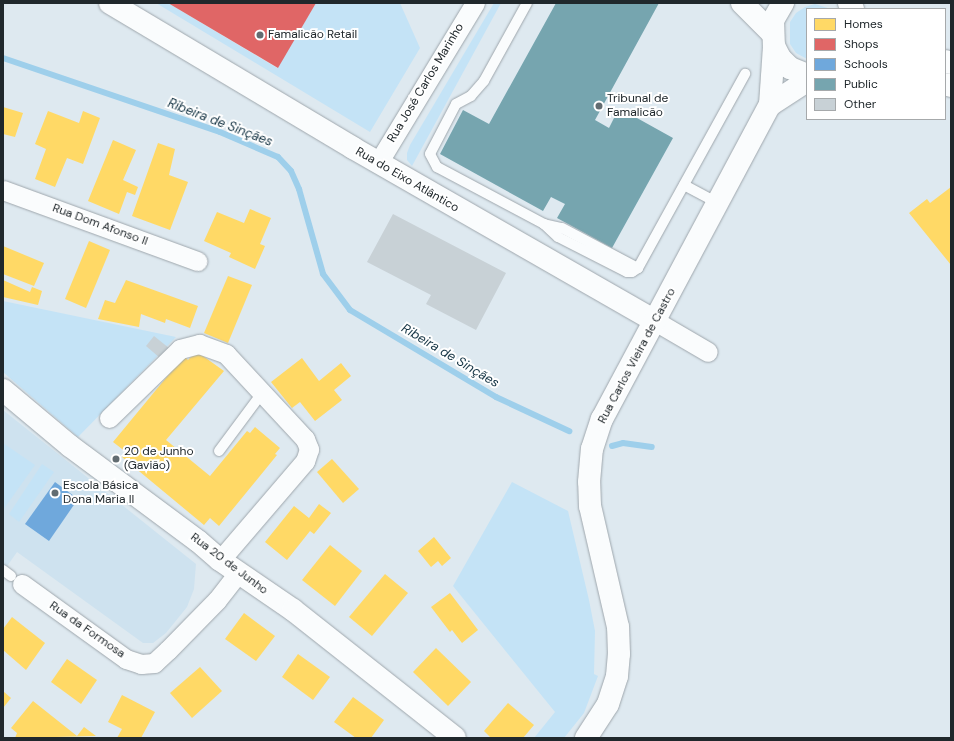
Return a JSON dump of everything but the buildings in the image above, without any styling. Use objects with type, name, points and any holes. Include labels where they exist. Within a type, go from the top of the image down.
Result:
[{"type":"street","name":"Rua do Eixo Atlântico","points":[[110,3],[378,163],[708,352]]},
{"type":"street","name":"Rua José Carlos Marinho","points":[[378,163],[475,3]]},
{"type":"street","points":[[742,3],[773,39],[780,58],[790,68],[806,75]]},
{"type":"street","name":"Rua Carlos Vieira de Castro","points":[[586,738],[608,704],[617,676],[619,654],[618,627],[590,506],[589,482],[592,449],[602,418],[770,105],[773,20],[783,3]]},
{"type":"street","name":"Rua Carlos Vieira de Castro","points":[[770,105],[806,82]]},
{"type":"street","name":"Rua Dom Afonso II","points":[[3,190],[197,261]]},
{"type":"street","points":[[109,418],[180,349],[199,344],[226,354],[305,439],[308,455],[220,560]]},
{"type":"street","name":"Rua 20 de Junho","points":[[3,390],[70,446],[198,541],[220,560],[293,610],[455,738]]},
{"type":"street","name":"Rua da Formosa","points":[[12,577],[126,659],[141,664],[154,662],[168,650],[216,600],[238,573]]},
{"type":"lane","points":[[527,3],[484,81],[471,96],[456,104],[430,154],[437,167],[544,224],[558,237],[627,272],[632,272],[638,268],[744,74]]},
{"type":"lane","points":[[684,185],[718,203]]},
{"type":"lane","points":[[220,451],[262,393]]},
{"type":"shaded area","points":[[156,3],[168,3],[277,68],[316,3],[400,3],[420,48],[370,132]]},
{"type":"shaded area","points":[[494,3],[501,3],[412,166],[407,160],[407,153],[410,145]]},
{"type":"shaded area","points":[[815,4],[828,8],[806,8],[806,58],[796,53],[790,44],[790,22],[796,13],[805,7]]},
{"type":"shaded area","points":[[3,301],[176,337],[78,437],[3,372]]},
{"type":"shaded area","name":"Escola Básica Dona Maria II","points":[[3,410],[196,564],[194,589],[187,607],[166,633],[153,643],[143,643],[17,552],[3,572]]},
{"type":"shaded area","points":[[3,443],[35,465],[3,510]]},
{"type":"shaded area","points":[[42,464],[54,472],[19,522],[9,514]]},
{"type":"shaded area","points":[[512,482],[568,511],[589,600],[595,631],[594,674],[598,676],[584,713],[564,738],[534,738],[555,712],[453,586]]},
{"type":"waterway","name":"Ribeira de Sinçães","points":[[3,58],[220,132],[278,157],[291,171],[299,189],[323,274],[350,310],[496,397],[569,431]]},
{"type":"waterway","name":"Ribeira de Sinçães","points":[[612,446],[623,443],[652,447]]},
{"type":"place","name":"Famalicão Retail","points":[[260,35]]},
{"type":"place","name":"Tribunal de Famalicão","points":[[599,106]]},
{"type":"place","name":"20 de Junho (Gavião)","points":[[116,459]]},
{"type":"place","name":"Escola Básica Dona Maria II","points":[[55,493]]}]
